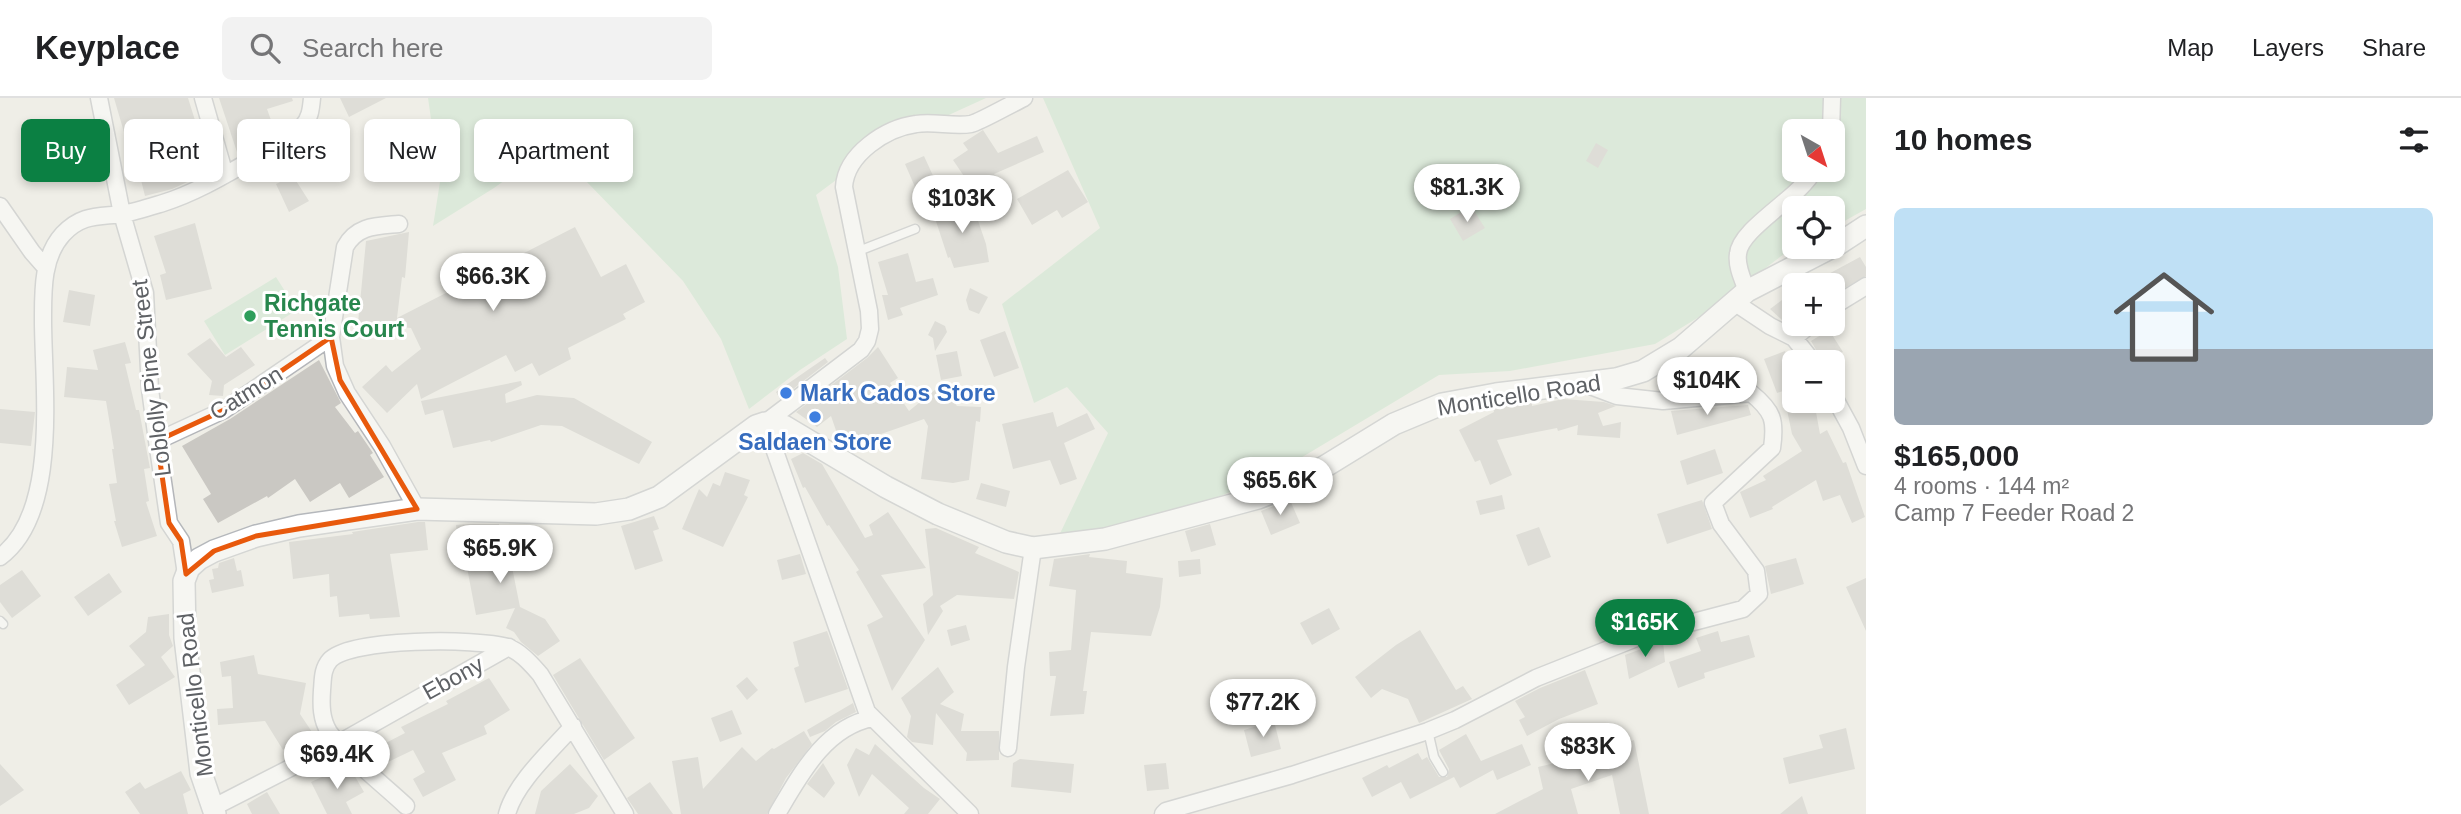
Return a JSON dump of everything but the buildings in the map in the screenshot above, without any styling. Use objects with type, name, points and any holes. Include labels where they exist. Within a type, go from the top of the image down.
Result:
[{"type":"main road","name":"Monticello Road","points":[[765,423],[784,426],[886,487],[938,514],[1006,542],[1033,548],[1105,539],[1258,498],[1311,475],[1394,424],[1442,404],[1616,379],[1643,371],[1662,361],[1706,329],[1740,297],[1866,226]]},
{"type":"main road","points":[[186,574],[193,564],[207,554],[256,536],[343,519],[417,509],[596,514],[629,509],[659,497],[750,429],[765,423]]},
{"type":"main road","name":"Monticello Road","points":[[186,574],[183,589],[185,638],[201,773],[213,811]]},
{"type":"street","name":"Loblolly Pine Street","points":[[99,98],[122,214],[145,293],[150,389],[157,441],[169,523],[181,541],[186,574]]},
{"type":"street","points":[[203,98],[225,175]]},
{"type":"street","points":[[0,556],[10,549],[25,530],[41,477],[46,434],[43,296],[46,268],[63,234],[94,215],[122,214],[184,195],[225,175],[290,138],[310,115],[312,98]]},
{"type":"street","points":[[970,814],[866,708],[825,586],[765,423],[853,358],[867,341],[870,329],[869,312],[847,210],[845,176],[849,165],[865,148],[890,133],[915,124],[973,124],[1024,98]]},
{"type":"street","points":[[1831,119],[1832,98]]},
{"type":"street","points":[[1804,350],[1794,338],[1770,326],[1740,297],[1737,253],[1754,228],[1805,182]]},
{"type":"street","points":[[0,206],[46,268]]},
{"type":"street","points":[[399,224],[367,227],[349,239],[345,247],[331,337],[340,380],[382,446],[417,509]]},
{"type":"street","points":[[1845,298],[1866,286]]},
{"type":"street","name":"Catmon","points":[[157,441],[224,410],[331,337]]},
{"type":"street","points":[[1163,814],[1428,731],[1536,678],[1644,635],[1743,609],[1759,594],[1756,571],[1721,524],[1713,503],[1772,448],[1775,426],[1767,406],[1751,393],[1663,401],[1617,396],[1585,384]]},
{"type":"street","points":[[1843,413],[1866,466]]},
{"type":"street","points":[[1852,428],[1866,418]]},
{"type":"street","points":[[1008,748],[1016,667],[1033,548]]},
{"type":"street","points":[[406,806],[328,731],[321,708],[323,672],[329,661],[339,653],[357,648],[427,641],[509,647],[540,674],[625,814]]},
{"type":"street","name":"Ebony","points":[[213,811],[509,647]]},
{"type":"street","points":[[777,814],[826,742],[852,723],[873,718]]},
{"type":"street","points":[[506,814],[521,786],[573,726]]},
{"type":"lane","points":[[856,252],[915,229]]},
{"type":"lane","points":[[1428,731],[1434,757],[1443,772]]},
{"type":"highlighted area","points":[[331,337],[340,380],[417,509],[256,536],[214,551],[186,574],[181,541],[169,523],[157,441],[224,410]]},
{"type":"green space","points":[[428,98],[986,98],[883,145],[816,195],[838,267],[847,339],[749,409],[721,339],[683,281],[587,182],[633,182],[633,119],[474,119],[474,182],[502,182],[433,226],[440,182],[460,182],[460,119],[431,119]]},
{"type":"green space","points":[[1043,98],[1866,98],[1866,209],[1845,221],[1845,196],[1782,196],[1782,256],[1712,309],[1655,344],[1510,371],[1439,375],[1274,474],[1206,502],[1055,544],[1108,433],[1067,387],[1034,403],[1002,304],[1100,228]]},
{"type":"green space","name":"Richgate Tennis Court","points":[[276,277],[297,310],[225,355],[204,321]]},
{"type":"place","name":"Richgate Tennis Court","points":[[250,316]]},
{"type":"place","name":"Mark Cados Store","points":[[786,393]]},
{"type":"place","name":"Saldaen Store","points":[[815,417]]}]
